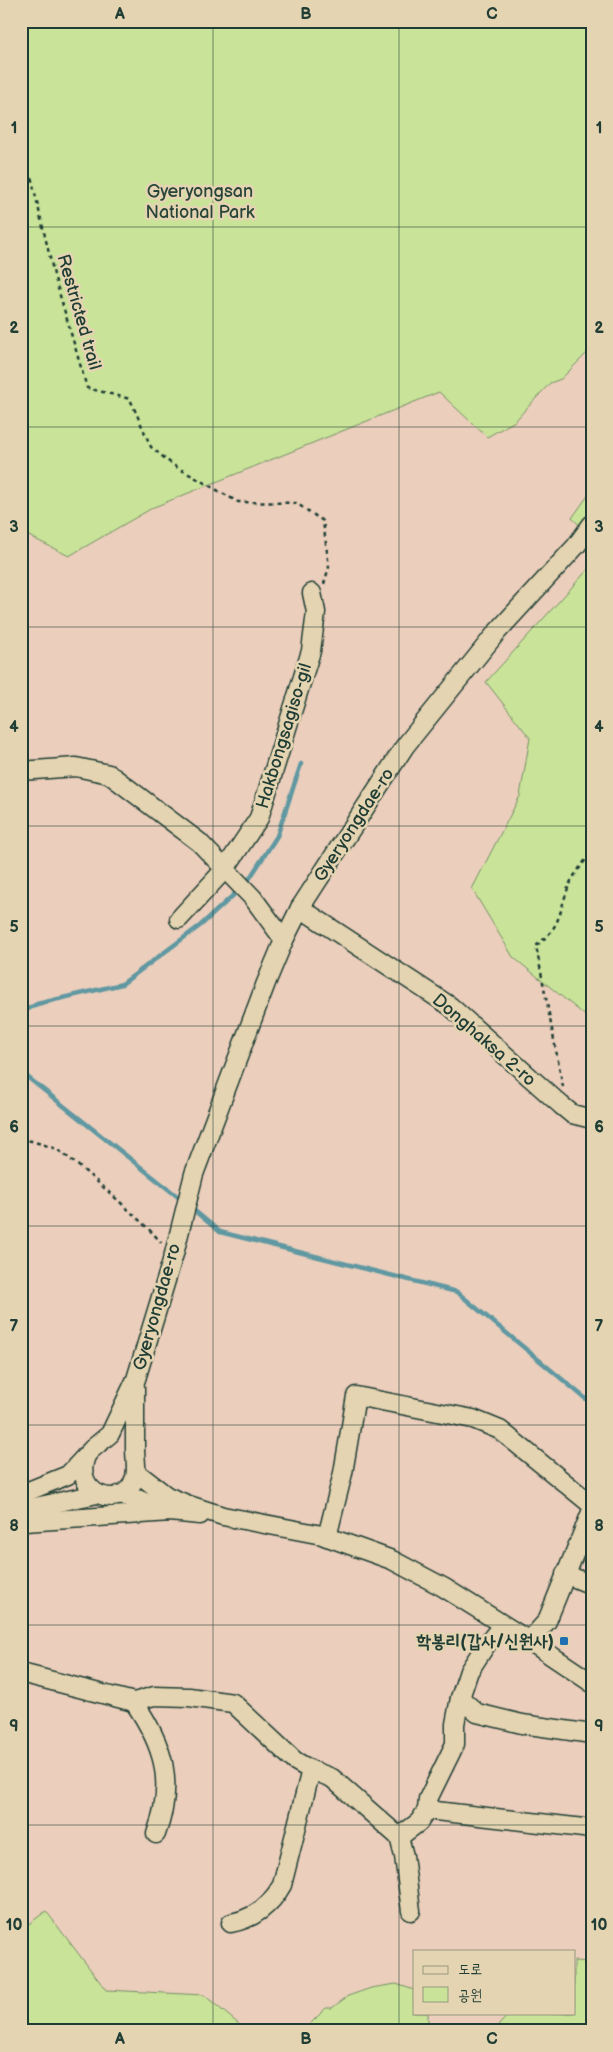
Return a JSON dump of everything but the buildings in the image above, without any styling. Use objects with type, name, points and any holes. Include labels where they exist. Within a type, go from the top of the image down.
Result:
[{"type":"street","name":"Gyeryongdae-ro","points":[[136,1379],[174,1254],[194,1174],[284,940],[300,908],[405,746],[497,632],[576,546],[592,524]]},
{"type":"street","name":"Hakbongsagiso-gil","points":[[179,919],[230,874],[259,818],[311,650],[318,589]]},
{"type":"street","points":[[21,771],[76,767],[109,774],[199,842],[252,898],[284,940]]},
{"type":"street","name":"Donghaksa 2-ro","points":[[300,908],[450,1006],[572,1114],[592,1119]]},
{"type":"street","points":[[21,1494],[33,1491],[68,1475],[110,1434],[136,1379]]},
{"type":"street","points":[[119,1495],[130,1488],[136,1467],[136,1379]]},
{"type":"street","points":[[327,1537],[343,1473],[356,1396],[473,1419],[500,1430],[592,1505]]},
{"type":"street","points":[[170,1512],[145,1501],[119,1495],[106,1497],[97,1494],[85,1482],[83,1464],[93,1450],[117,1444],[132,1455],[136,1467],[167,1496],[222,1516]]},
{"type":"street","points":[[21,1510],[97,1494]]},
{"type":"street","points":[[529,1641],[547,1620],[592,1510]]},
{"type":"street","points":[[21,1521],[35,1522],[170,1512],[222,1516],[327,1537],[392,1560],[443,1588],[529,1641],[592,1683]]},
{"type":"street","points":[[566,1574],[592,1585]]},
{"type":"street","points":[[398,1837],[419,1822],[428,1810],[428,1798],[455,1744],[455,1724],[460,1698],[469,1671],[486,1645],[502,1626]]},
{"type":"street","points":[[21,1673],[134,1702],[154,1696],[189,1697],[233,1703],[295,1760],[311,1770],[332,1778],[349,1791],[398,1837],[404,1856],[411,1912]]},
{"type":"street","points":[[460,1698],[477,1713],[522,1724],[592,1734]]},
{"type":"street","points":[[134,1702],[158,1742],[166,1771],[163,1813],[156,1834]]},
{"type":"street","points":[[231,1923],[243,1921],[258,1912],[274,1899],[282,1885],[311,1770]]},
{"type":"street","points":[[428,1810],[592,1829]]},
{"type":"path","name":"Restricted trail","points":[[21,166],[31,176],[54,275],[87,388],[130,399],[151,448],[189,474],[238,502],[296,504],[323,521],[329,568],[318,589]]},
{"type":"path","points":[[561,1105],[563,1084],[536,946],[550,934],[564,907],[568,887],[592,852]]},
{"type":"path","points":[[21,1137],[37,1144],[55,1148],[129,1210],[159,1240],[163,1248],[174,1254]]},
{"type":"green space","name":"Gyeryongsan National Park","points":[[21,21],[592,21],[592,348],[561,379],[550,383],[515,421],[487,437],[439,392],[154,507],[69,556],[21,532]]},
{"type":"green space","points":[[592,490],[592,537],[572,518]]},
{"type":"green space","points":[[592,565],[592,1021],[513,957],[472,889],[520,796],[530,738],[486,682]]},
{"type":"green space","points":[[46,1911],[106,1990],[204,1995],[247,2031],[21,2031],[21,1930]]},
{"type":"green space","points":[[576,1961],[592,1962],[592,2031],[493,2031],[509,2014],[576,2014]]},
{"type":"green space","points":[[396,1984],[413,1990],[413,2014],[428,2014],[428,2031],[303,2031],[326,2008],[332,2008],[348,1996],[371,1988]]},
{"type":"waterway","points":[[246,884],[277,836],[301,764]]},
{"type":"waterway","points":[[21,1013],[37,1004],[122,984],[201,925],[240,889]]},
{"type":"waterway","points":[[21,1072],[182,1200]]},
{"type":"waterway","points":[[190,1207],[220,1232],[457,1292],[592,1404]]},
{"type":"place","name":"학봉리(갑사/신원사)","points":[[564,1641]]}]
